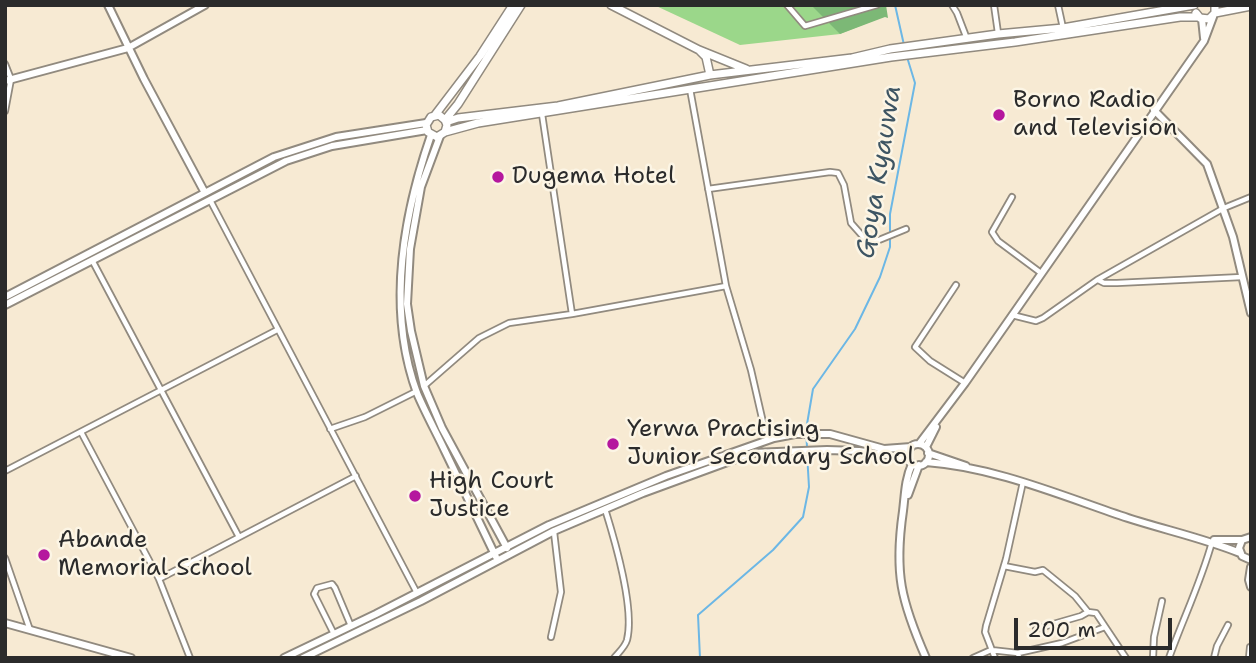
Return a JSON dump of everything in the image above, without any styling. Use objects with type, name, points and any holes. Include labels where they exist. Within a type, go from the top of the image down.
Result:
[{"type":"main road","points":[[108,5],[128,48],[208,197]]},
{"type":"main road","points":[[8,80],[128,48],[205,5]]},
{"type":"main road","points":[[496,557],[417,391],[402,325],[401,259],[411,199],[428,129],[435,115],[474,64],[513,5]]},
{"type":"main road","points":[[508,550],[442,428],[424,386],[407,304],[410,250],[421,187],[446,121],[522,5]]},
{"type":"main road","points":[[611,5],[699,50],[747,69]]},
{"type":"main road","points":[[944,46],[967,39],[1063,28],[1195,5],[1204,41]]},
{"type":"main road","points":[[435,115],[446,121],[558,106],[747,69],[944,46],[1015,42],[1180,17],[1209,19],[1215,11],[1251,6]]},
{"type":"main road","points":[[926,658],[904,606],[901,589],[899,539],[905,486],[942,415],[1204,41],[1215,11]]},
{"type":"main road","points":[[699,50],[705,57],[710,75]]},
{"type":"main road","points":[[5,305],[208,197],[274,157],[336,137],[428,129],[443,134],[478,123],[891,53]]},
{"type":"main road","points":[[458,104],[461,115],[467,117]]},
{"type":"main road","points":[[1154,110],[1207,164],[1224,208],[1251,313]]},
{"type":"main road","points":[[5,298],[208,197]]},
{"type":"main road","points":[[303,658],[421,601],[549,525],[666,476],[767,440],[795,434],[830,434],[884,449],[925,448],[978,471]]},
{"type":"main road","points":[[911,447],[916,462]]},
{"type":"main road","points":[[508,550],[605,509],[752,453],[827,450],[859,451],[978,471],[1023,482],[1132,519],[1210,541],[1251,560]]},
{"type":"main road","points":[[1210,541],[1242,540],[1251,537]]},
{"type":"main road","points":[[1240,553],[1242,540]]},
{"type":"main road","points":[[284,658],[496,557]]},
{"type":"main road","points":[[1251,567],[1251,587]]},
{"type":"main road","points":[[5,623],[131,658]]},
{"type":"street","points":[[787,5],[804,26],[877,5]]},
{"type":"street","points":[[952,5],[967,39]]},
{"type":"street","points":[[994,5],[998,34]]},
{"type":"street","points":[[1058,5],[1063,28]]},
{"type":"street","points":[[5,64],[8,80],[5,111]]},
{"type":"street","points":[[690,89],[726,286],[751,370],[767,440]]},
{"type":"street","points":[[542,114],[572,314]]},
{"type":"street","points":[[708,189],[838,173],[844,185],[851,223],[867,241],[879,240],[906,229]]},
{"type":"street","points":[[208,197],[417,593]]},
{"type":"street","points":[[1012,197],[992,232],[998,241],[1041,273]]},
{"type":"street","points":[[1012,315],[1036,321],[1097,280],[1224,208],[1251,197]]},
{"type":"street","points":[[92,260],[239,537]]},
{"type":"street","points":[[1097,280],[1104,284],[1243,277]]},
{"type":"street","points":[[956,285],[915,347],[930,361],[965,383]]},
{"type":"street","points":[[424,386],[488,332],[509,323],[726,286]]},
{"type":"street","points":[[5,471],[277,330]]},
{"type":"street","points":[[330,429],[374,413],[417,391]]},
{"type":"street","points":[[81,432],[159,579],[190,658]]},
{"type":"street","points":[[159,579],[356,476]]},
{"type":"street","points":[[995,658],[985,632],[1004,566],[1023,482]]},
{"type":"street","points":[[605,509],[621,565],[628,628],[627,642],[614,658]]},
{"type":"street","points":[[551,637],[561,592],[554,531]]},
{"type":"street","points":[[1169,658],[1182,621],[1203,576],[1210,541]]},
{"type":"street","points":[[5,558],[30,629]]},
{"type":"street","points":[[1004,566],[1046,572],[1075,596],[1088,612]]},
{"type":"street","points":[[334,635],[314,594],[317,588],[323,585],[332,584],[335,588],[351,627]]},
{"type":"street","points":[[1153,658],[1154,637],[1162,601]]},
{"type":"street","points":[[1036,629],[1088,612],[1096,613],[1126,658]]},
{"type":"street","points":[[1214,658],[1228,625]]},
{"type":"street","points":[[973,658],[991,650],[1019,655],[1105,628]]},
{"type":"street","points":[[1249,658],[1250,647]]},
{"type":"green space","points":[[654,5],[884,5],[885,16],[840,34],[740,45]]},
{"type":"green space","points":[[811,5],[886,5],[888,18],[840,34]]},
{"type":"waterway","name":"Goya Kyauwa","points":[[895,5],[904,45]]},
{"type":"waterway","name":"Goya Kyauwa","points":[[807,447],[806,430],[813,389],[855,329],[880,277],[890,247],[890,214],[915,83],[907,57]]},
{"type":"waterway","name":"Goya Kyauwa","points":[[700,658],[698,615],[773,550],[803,517],[809,487],[807,453]]},
{"type":"place","name":"Borno Radio and Television","points":[[999,115]]},
{"type":"place","name":"Dugema Hotel","points":[[498,177]]},
{"type":"place","name":"Yerwa Practising Junior Secondary School","points":[[613,444]]},
{"type":"place","name":"High Court Justice","points":[[415,496]]},
{"type":"place","name":"Abande Memorial School","points":[[44,555]]}]
